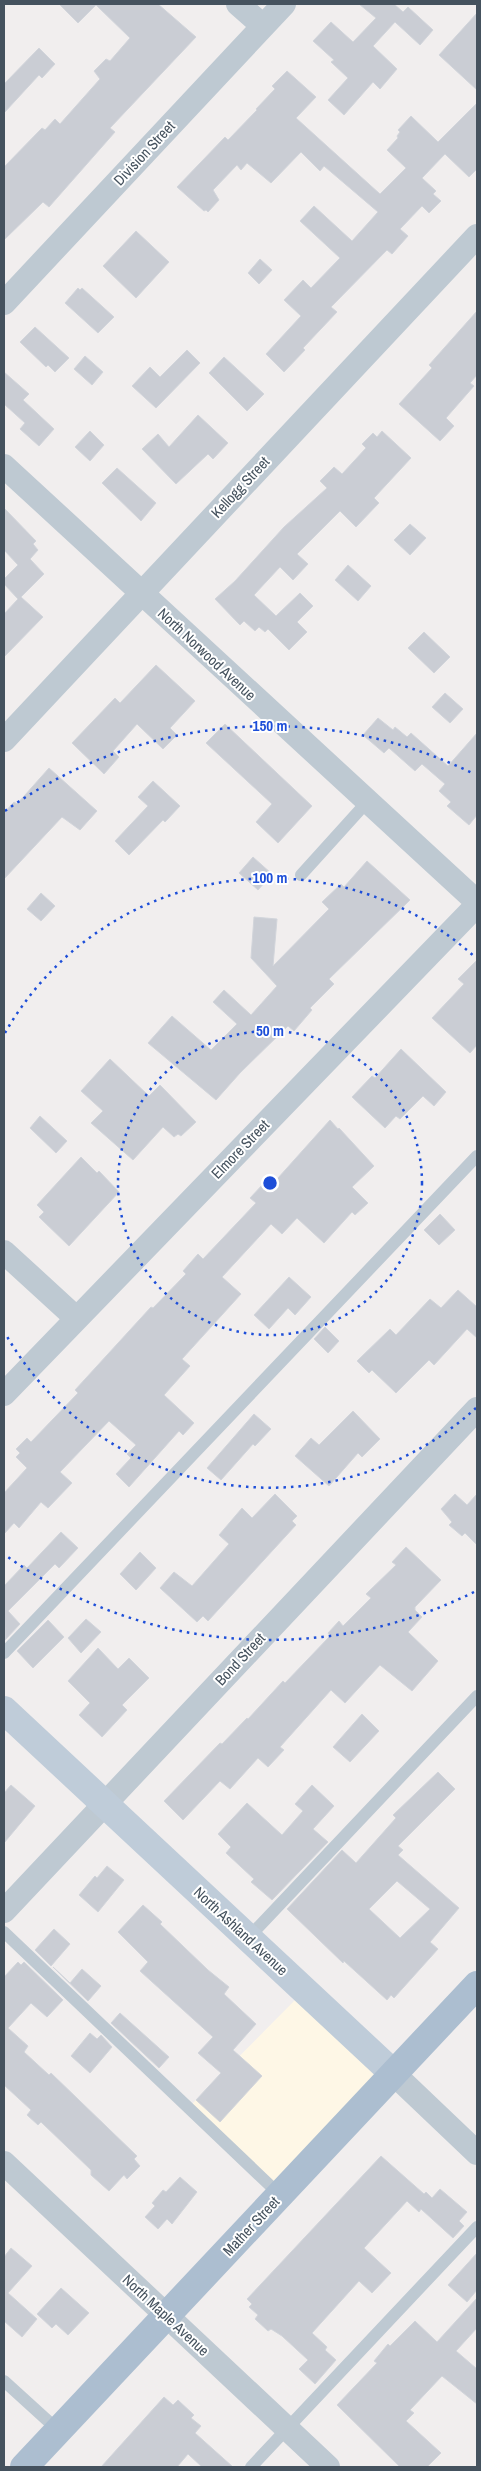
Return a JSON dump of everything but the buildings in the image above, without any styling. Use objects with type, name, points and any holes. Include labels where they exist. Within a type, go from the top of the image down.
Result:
[{"type":"main road","name":"Mather Street","points":[[24,2467],[477,1985]]},
{"type":"street","points":[[238,4],[263,26]]},
{"type":"street","name":"Division Street","points":[[4,303],[284,4]]},
{"type":"street","name":"Kellogg Street","points":[[4,740],[477,236]]},
{"type":"street","name":"North Norwood Avenue","points":[[4,466],[477,904]]},
{"type":"street","name":"Elmore Street","points":[[4,1394],[477,904]]},
{"type":"street","points":[[4,1252],[76,1318]]},
{"type":"street","name":"Bond Street","points":[[4,1911],[477,1409]]},
{"type":"street","name":"North Ashland Avenue","points":[[4,1710],[477,2153]]},
{"type":"street","name":"North Maple Avenue","points":[[4,2163],[328,2467]]},
{"type":"lane","points":[[301,875],[367,802]]},
{"type":"lane","points":[[4,1653],[477,1156]]},
{"type":"lane","points":[[248,1938],[477,1696]]},
{"type":"lane","points":[[4,1932],[280,2195]]},
{"type":"lane","points":[[251,2467],[477,2226]]},
{"type":"lane","points":[[4,2381],[59,2431]]},
{"type":"shaded area","points":[[304,1991],[394,2074],[280,2195],[188,2108]]}]
